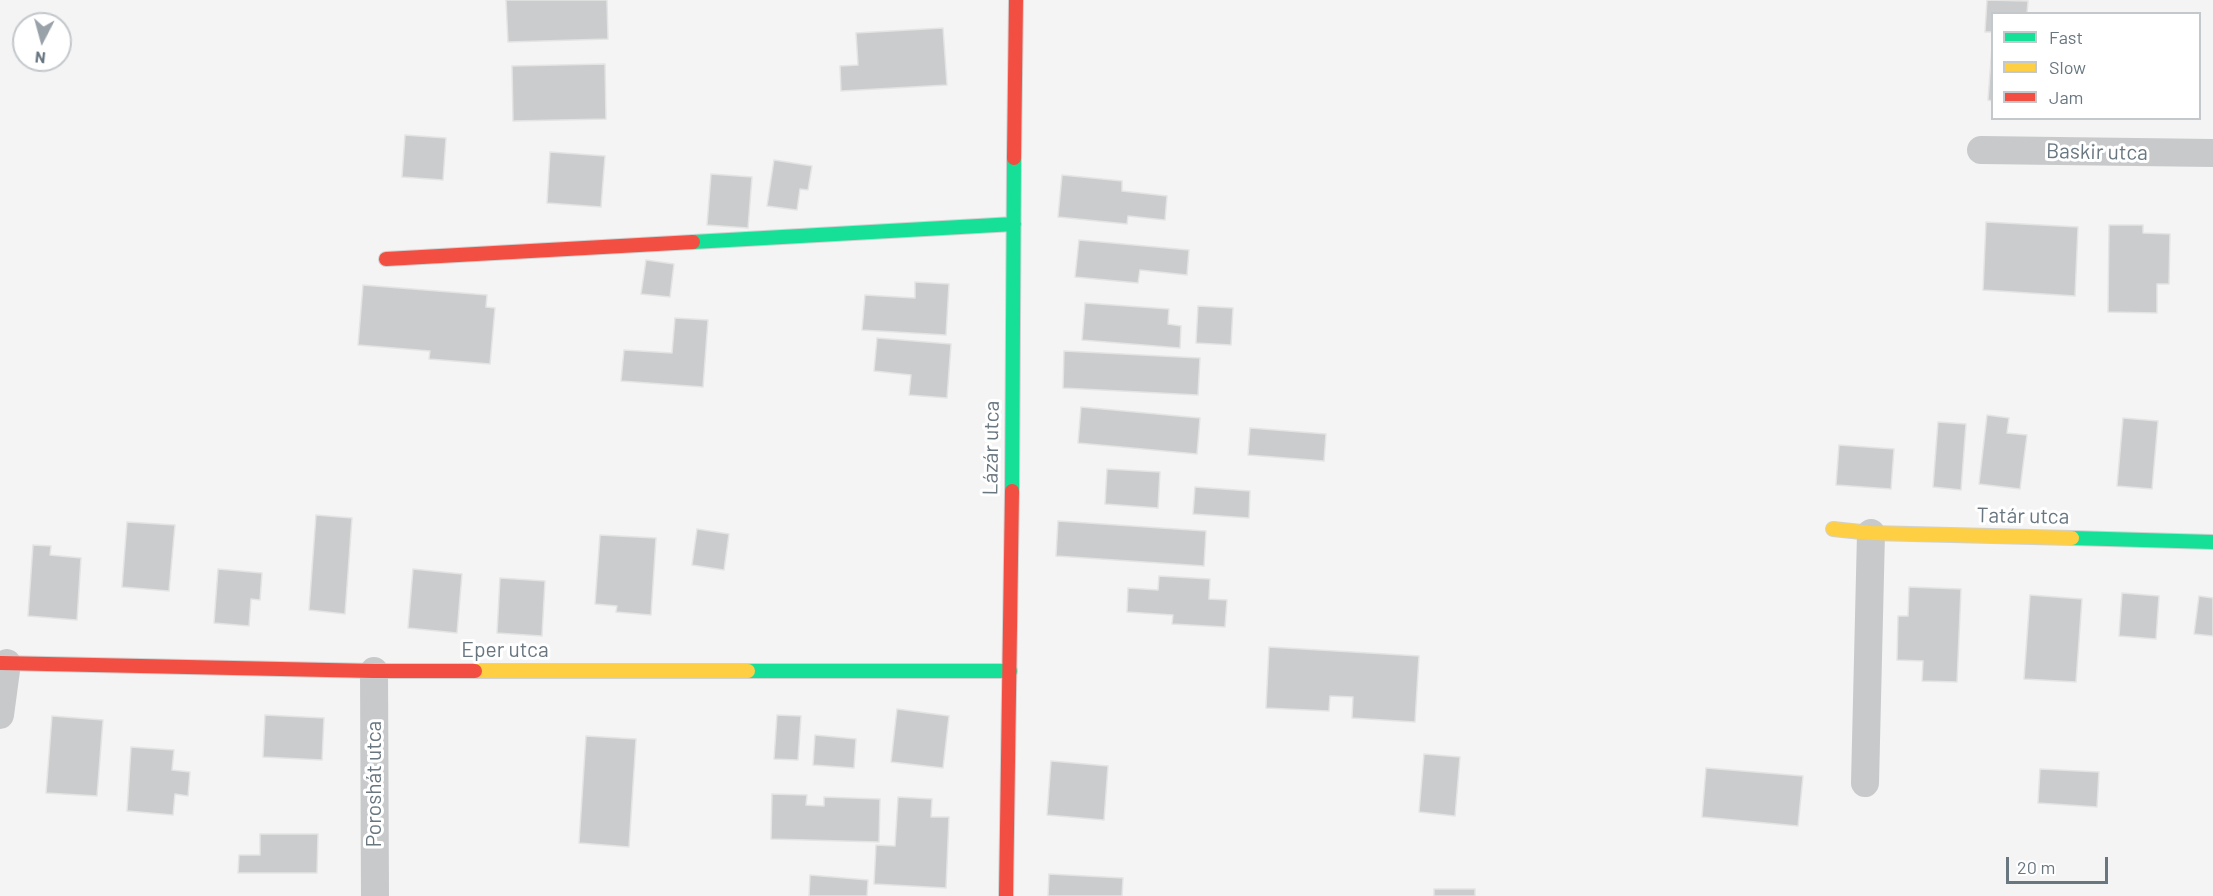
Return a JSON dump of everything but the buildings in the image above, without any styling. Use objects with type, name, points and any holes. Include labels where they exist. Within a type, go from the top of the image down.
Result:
[{"type":"street","name":"Lázár utca","points":[[1006,896],[1016,0]]},
{"type":"street","name":"Baskir utca","points":[[1981,150],[2213,153]]},
{"type":"street","points":[[386,259],[1014,224]]},
{"type":"street","name":"Tatár utca","points":[[1833,529],[1871,533],[2213,542]]},
{"type":"street","points":[[1865,783],[1871,533]]},
{"type":"street","points":[[0,715],[3,663]]},
{"type":"street","name":"Eper utca","points":[[3,663],[374,671],[1010,671]]},
{"type":"street","name":"Poroshát utca","points":[[374,671],[375,896]]},
{"type":"traffic: fast","points":[[1012,491],[1014,158]]},
{"type":"traffic: fast","points":[[693,242],[1014,224]]},
{"type":"traffic: fast","points":[[2072,538],[2213,542]]},
{"type":"traffic: fast","points":[[748,671],[1010,671]]},
{"type":"traffic: slow","points":[[1833,529],[1871,533],[2072,538]]},
{"type":"traffic: slow","points":[[475,671],[748,671]]},
{"type":"traffic: jam","points":[[1014,158],[1016,0]]},
{"type":"traffic: jam","points":[[386,259],[693,242]]},
{"type":"traffic: jam","points":[[1006,896],[1012,491]]},
{"type":"traffic: jam","points":[[0,663],[475,671]]}]
